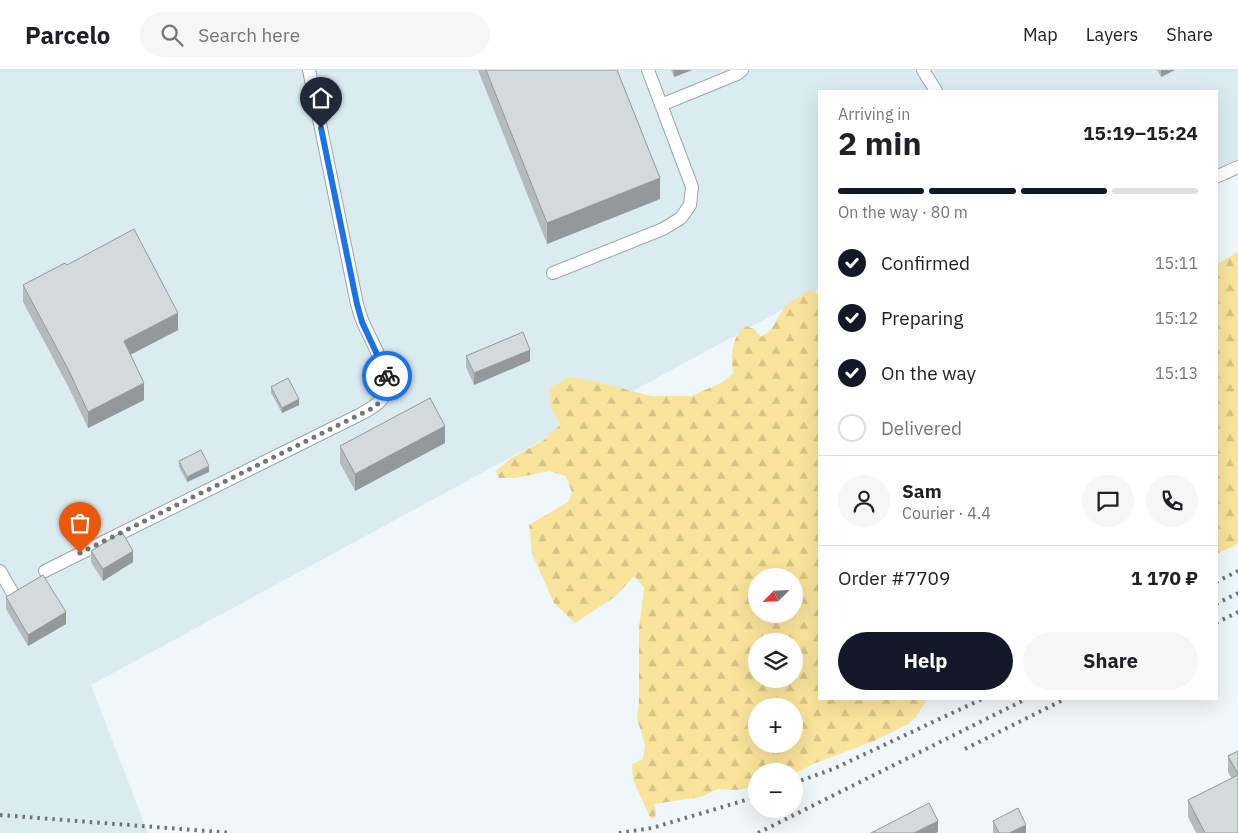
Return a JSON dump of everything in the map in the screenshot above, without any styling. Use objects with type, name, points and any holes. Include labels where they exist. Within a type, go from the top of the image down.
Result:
[{"type":"lane","points":[[45,571],[375,407],[384,396],[388,387],[386,376],[362,322],[357,304],[309,70]]},
{"type":"lane","points":[[553,273],[664,229],[681,218],[690,205],[692,187],[648,70]]},
{"type":"lane","points":[[661,105],[737,74],[742,70]]},
{"type":"lane","points":[[923,70],[935,90]]},
{"type":"lane","points":[[1218,176],[1238,167]]},
{"type":"lane","points":[[0,571],[12,592]]},
{"type":"shaded area","points":[[0,70],[1238,70],[1238,167],[1218,176],[1218,90],[818,90],[818,291],[91,685],[148,833],[0,833]]},
{"type":"green space","points":[[1238,252],[1238,544],[1218,553],[1218,264]]},
{"type":"green space","points":[[809,290],[818,294],[818,700],[926,700],[916,717],[908,724],[874,741],[803,769],[803,763],[748,763],[748,788],[738,790],[718,789],[701,797],[654,804],[655,817],[651,819],[633,780],[632,764],[643,759],[645,745],[637,718],[639,702],[639,629],[644,587],[634,576],[616,596],[575,623],[554,603],[532,554],[529,525],[568,502],[572,493],[566,476],[549,471],[516,478],[499,478],[496,471],[510,459],[544,440],[560,425],[550,404],[549,388],[570,377],[651,396],[691,396],[721,383],[734,373],[732,361],[733,347],[742,329],[746,326],[754,329],[761,337],[770,331],[786,305]]},
{"type":"building","points":[[486,70],[617,70],[660,178],[547,223]]},
{"type":"building","points":[[134,229],[178,313],[124,341],[144,383],[88,412],[69,371],[23,285],[65,263],[67,265]]},
{"type":"building","points":[[523,332],[530,350],[474,373],[466,356]]},
{"type":"building","points":[[288,378],[299,399],[282,408],[271,387]]},
{"type":"building","points":[[430,398],[445,426],[355,474],[340,446]]},
{"type":"building","points":[[201,450],[209,466],[187,477],[179,461]]},
{"type":"building","points":[[122,532],[133,551],[103,569],[91,551]]},
{"type":"building","points":[[43,575],[66,612],[28,635],[6,597]]},
{"type":"building","points":[[1238,751],[1238,774],[1228,756]]},
{"type":"building","points":[[1238,775],[1238,833],[1205,833],[1188,800]]},
{"type":"building","points":[[929,803],[938,821],[914,833],[871,833]]},
{"type":"building","points":[[1018,808],[1026,825],[1009,833],[999,833],[993,821]]},
{"type":"railway","points":[[1218,581],[1238,571]]},
{"type":"railway","points":[[1218,603],[1238,593]]},
{"type":"railway","points":[[1218,622],[1238,612]]},
{"type":"railway","points":[[803,780],[833,769],[980,700]]},
{"type":"railway","points":[[758,833],[1024,700]]},
{"type":"railway","points":[[965,749],[1063,700]]},
{"type":"railway","points":[[619,833],[652,828],[748,799]]},
{"type":"railway","points":[[0,815],[232,833]]},
{"type":"way so far","points":[[80,553],[375,407],[384,396],[388,387],[387,376]]},
{"type":"route","points":[[321,128],[357,304],[362,322],[387,376]]}]
